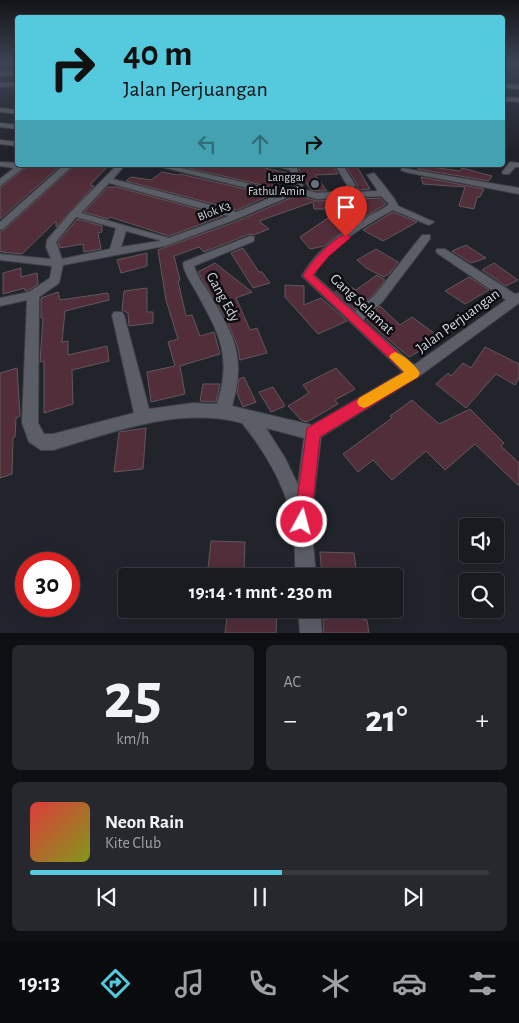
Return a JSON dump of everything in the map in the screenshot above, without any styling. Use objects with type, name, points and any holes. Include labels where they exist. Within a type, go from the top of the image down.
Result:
[{"type":"street","points":[[505,97],[519,100]]},
{"type":"street","points":[[0,110],[15,112]]},
{"type":"street","points":[[0,126],[15,127]]},
{"type":"street","points":[[0,142],[15,144]]},
{"type":"street","points":[[0,164],[15,165]]},
{"type":"street","points":[[506,172],[513,164],[519,165]]},
{"type":"street","points":[[0,183],[20,167]]},
{"type":"street","points":[[0,227],[67,167]]},
{"type":"street","points":[[33,262],[74,214],[82,208],[119,167]]},
{"type":"street","points":[[167,167],[285,194]]},
{"type":"street","points":[[292,167],[298,186],[302,191],[318,196],[383,193]]},
{"type":"street","points":[[302,191],[344,190],[351,188],[340,167]]},
{"type":"street","points":[[405,170],[519,191]]},
{"type":"street","points":[[371,175],[382,188],[383,193],[394,204],[393,207],[429,222]]},
{"type":"street","points":[[107,180],[237,215]]},
{"type":"street","name":"Blok K3","points":[[0,257],[33,262],[58,263],[161,244],[237,215],[285,194],[302,191]]},
{"type":"street","name":"Gang Selamat","points":[[393,207],[370,218],[325,254],[310,270],[308,276],[413,373]]},
{"type":"street","points":[[74,214],[122,226],[163,238],[167,241]]},
{"type":"street","points":[[115,251],[122,226]]},
{"type":"street","points":[[355,320],[379,298],[426,237]]},
{"type":"street","name":"Gang Edy","points":[[222,411],[228,394],[233,367],[232,355],[226,336],[188,264],[250,239]]},
{"type":"street","points":[[0,302],[33,295],[55,280],[58,263],[51,247],[51,242]]},
{"type":"street","points":[[441,251],[517,298]]},
{"type":"street","points":[[33,295],[30,423],[35,437],[41,442],[53,442],[159,412],[193,410],[222,411],[313,433],[302,522],[305,568]]},
{"type":"street","name":"Jalan Perjuangan","points":[[313,433],[413,373],[517,298]]},
{"type":"street","points":[[118,315],[143,417]]},
{"type":"street","points":[[247,417],[264,436],[292,489],[302,522]]},
{"type":"street","points":[[310,618],[311,633]]},
{"type":"building","points":[[26,167],[59,167],[0,219],[0,188]]},
{"type":"building","points":[[73,167],[107,167],[90,185],[94,186],[56,227],[56,221],[22,254],[0,252],[0,232]]},
{"type":"building","points":[[260,167],[288,173],[275,188],[188,168]]},
{"type":"building","points":[[299,167],[334,167],[338,174],[315,175],[327,191],[311,190],[301,175]]},
{"type":"building","points":[[346,167],[357,167],[370,189],[357,190],[357,184]]},
{"type":"building","points":[[418,167],[431,167],[460,171],[462,168],[492,176],[489,181],[418,169]]},
{"type":"building","points":[[162,172],[180,174],[271,195],[237,210],[126,181],[131,177],[151,180]]},
{"type":"building","points":[[421,177],[484,189],[480,197],[477,197],[474,209],[459,206],[465,187],[423,184]]},
{"type":"building","points":[[108,187],[117,187],[223,216],[169,236],[110,217],[108,219],[84,212]]},
{"type":"building","points":[[300,194],[302,197],[317,201],[380,198],[386,204],[349,227],[324,246],[310,249],[300,237],[341,209],[314,209],[313,202],[259,221],[269,229],[254,235],[249,234],[204,252],[199,247],[174,256],[186,316],[192,315],[200,336],[214,332],[220,354],[180,366],[185,394],[151,402],[147,372],[175,366],[168,342],[178,339],[166,300],[158,250],[235,222]]},
{"type":"building","points":[[393,212],[417,222],[383,241],[363,230]]},
{"type":"building","points":[[77,219],[102,226],[102,232],[98,233],[101,249],[84,252],[83,244],[60,248],[58,242]]},
{"type":"building","points":[[466,245],[486,258],[471,263],[452,251]]},
{"type":"building","points":[[243,248],[259,272],[262,272],[270,283],[253,288],[231,253]]},
{"type":"building","points":[[376,249],[398,262],[390,273],[384,277],[366,268],[357,260]]},
{"type":"building","points":[[147,253],[147,266],[121,273],[117,260]]},
{"type":"building","points":[[215,263],[252,292],[236,298],[250,330],[257,328],[267,353],[240,360],[238,348],[228,323],[198,272]]},
{"type":"building","points":[[494,263],[518,280],[506,286],[482,270]]},
{"type":"building","points":[[21,268],[21,277],[37,273],[38,284],[29,290],[25,291],[25,288],[3,294],[3,273]]},
{"type":"building","points":[[377,275],[385,280],[374,294],[355,310],[335,292],[346,284],[356,290]]},
{"type":"building","points":[[469,277],[489,290],[465,304],[445,291]]},
{"type":"building","points":[[285,285],[304,286],[304,305],[321,298],[347,321],[318,334],[285,297]]},
{"type":"building","points":[[147,288],[147,312],[153,312],[153,323],[129,326],[128,313],[122,310],[124,291]]},
{"type":"building","points":[[58,292],[60,300],[108,293],[109,300],[65,311],[62,342],[68,341],[68,355],[107,346],[109,361],[72,370],[73,404],[44,413],[44,361],[40,362],[43,318],[41,318],[41,298]]},
{"type":"building","points":[[380,306],[400,325],[412,317],[438,336],[423,346],[425,348],[409,357],[366,320]]},
{"type":"building","points":[[485,347],[519,364],[519,377],[515,385],[496,374],[466,408],[436,384],[448,373],[451,376],[463,363],[471,368]]},
{"type":"building","points":[[17,368],[20,416],[16,418],[15,437],[13,438],[12,474],[0,478],[0,373]]},
{"type":"building","points":[[336,368],[355,389],[335,400],[338,404],[307,422],[301,420],[288,406],[309,393],[303,385]]},
{"type":"building","points":[[244,377],[256,402],[243,407],[237,393],[239,379]]},
{"type":"building","points":[[203,384],[220,384],[216,402],[200,401]]},
{"type":"building","points":[[273,387],[285,406],[271,412],[259,392]]},
{"type":"building","points":[[412,400],[439,424],[470,409],[504,443],[501,446],[519,463],[519,486],[475,444],[445,470],[426,451],[392,480],[373,460],[358,472],[343,454],[392,418],[390,416]]},
{"type":"building","points":[[146,428],[143,469],[114,472],[119,432]]},
{"type":"building","points":[[211,541],[245,542],[244,568],[208,568]]},
{"type":"building","points":[[320,552],[354,553],[356,568],[321,568]]},
{"type":"building","points":[[227,618],[277,618],[276,633],[225,633]]},
{"type":"building","points":[[363,618],[363,620],[367,620],[369,633],[324,633],[323,619]]},
{"type":"slow traffic","points":[[364,402],[413,373],[395,357]]},
{"type":"place","name":"Langgar Fathul Amin","points":[[315,184]]},
{"type":"route","points":[[302,522],[313,433],[413,373],[308,276],[310,270],[325,254],[346,237]]}]
